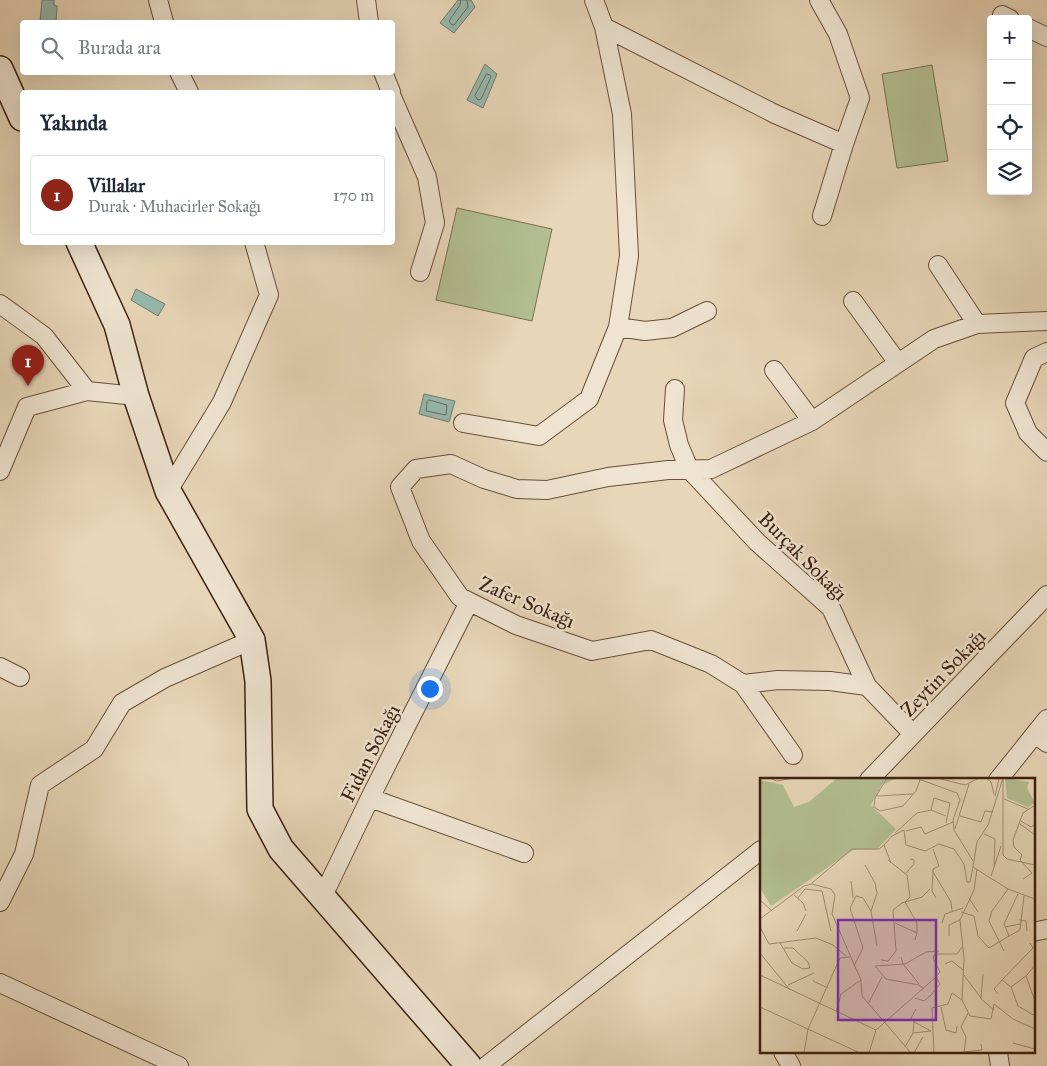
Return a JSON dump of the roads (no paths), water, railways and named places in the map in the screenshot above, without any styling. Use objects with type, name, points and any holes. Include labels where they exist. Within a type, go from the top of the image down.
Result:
[{"type":"street","points":[[158,0],[163,20]]},
{"type":"street","points":[[366,0],[369,20]]},
{"type":"street","points":[[463,423],[539,436],[589,399],[618,327],[629,256],[622,114],[604,27],[594,0]]},
{"type":"street","points":[[819,0],[838,34],[860,98],[822,216]]},
{"type":"street","points":[[604,27],[776,114],[844,144]]},
{"type":"street","points":[[1032,30],[1047,37]]},
{"type":"street","points":[[0,69],[20,114]]},
{"type":"street","points":[[181,75],[188,90]]},
{"type":"street","points":[[384,75],[390,90]]},
{"type":"street","points":[[395,104],[427,177],[435,223],[420,272]]},
{"type":"street","points":[[80,245],[117,325],[136,396],[168,491],[252,640],[258,681],[260,809],[281,849],[469,1066]]},
{"type":"street","points":[[168,491],[222,402],[270,295],[255,245]]},
{"type":"street","points":[[938,265],[977,324]]},
{"type":"street","points":[[853,301],[898,363]]},
{"type":"street","points":[[0,304],[44,336],[87,391]]},
{"type":"street","points":[[618,327],[645,331],[672,328],[707,311]]},
{"type":"street","name":"Zafer Sokağı","points":[[743,684],[711,664],[651,640],[592,651],[516,625],[460,597],[421,541],[400,487],[416,469],[451,464],[484,479],[517,489],[547,490],[608,477],[668,470],[711,469],[812,421],[934,339],[977,324],[1047,321]]},
{"type":"street","points":[[1047,352],[1034,358],[1015,403],[1028,433],[1047,452]]},
{"type":"street","points":[[774,370],[812,421]]},
{"type":"street","name":"Burçak Sokağı","points":[[675,389],[673,420],[678,445],[689,469],[757,542],[830,608],[867,686]]},
{"type":"street","points":[[0,471],[27,407],[87,391],[136,396]]},
{"type":"street","name":"Fidan Sokağı","points":[[323,896],[370,798],[470,602]]},
{"type":"street","name":"Zeytin Sokağı","points":[[871,778],[1045,603]]},
{"type":"street","points":[[0,902],[24,854],[40,784],[94,749],[122,703],[165,678],[252,640]]},
{"type":"street","points":[[0,667],[20,677]]},
{"type":"street","points":[[793,755],[743,684],[778,680],[830,681],[867,686],[913,734]]},
{"type":"street","points":[[1000,778],[1041,739],[1047,719]]},
{"type":"street","points":[[370,798],[524,853]]},
{"type":"street","points":[[486,1066],[760,851]]},
{"type":"street","points":[[1034,932],[1047,929]]},
{"type":"street","points":[[0,983],[179,1066]]},
{"type":"street","points":[[784,1054],[791,1066]]},
{"type":"water","points":[[42,0],[54,0],[54,5],[57,6],[56,20],[40,20]]},
{"type":"water","points":[[458,0],[471,0],[475,7],[454,33],[440,23]]},
{"type":"water","points":[[485,64],[497,74],[483,108],[467,100]]},
{"type":"water","points":[[136,289],[165,304],[158,316],[131,300]]},
{"type":"water","points":[[424,394],[455,401],[449,422],[419,414]]},
{"type":"place","name":"Villalar","points":[[28,386]]}]
